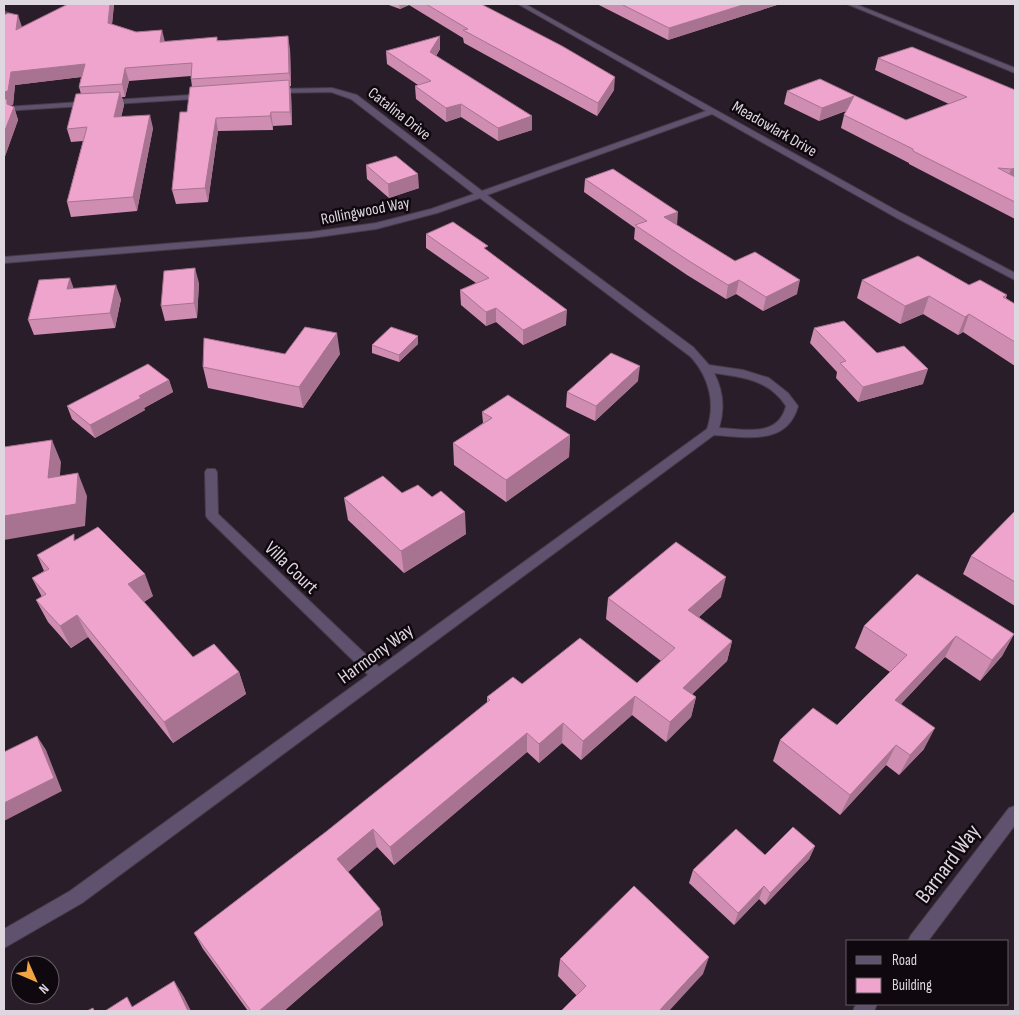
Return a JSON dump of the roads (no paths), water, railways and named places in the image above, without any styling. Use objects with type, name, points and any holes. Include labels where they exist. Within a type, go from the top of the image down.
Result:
[{"type":"street","name":"Meadowlark Drive","points":[[521,4],[898,215],[1015,277]]},
{"type":"street","points":[[850,4],[1015,71]]},
{"type":"street","points":[[4,13],[14,17],[14,20],[4,26]]},
{"type":"street","name":"Catalina Drive","points":[[263,92],[318,89],[332,90],[354,97],[689,349],[700,359],[705,368]]},
{"type":"street","points":[[4,109],[215,95]]},
{"type":"street","name":"Rollingwood Way","points":[[4,260],[344,231],[405,219],[482,194],[714,111]]},
{"type":"street","points":[[705,368],[749,375],[768,381],[780,389],[792,406],[792,416],[785,424],[770,432],[712,431],[718,412],[717,396],[705,368]]},
{"type":"street","name":"Harmony Way","points":[[4,939],[76,897],[712,431]]},
{"type":"street","name":"Villa Court","points":[[211,472],[212,516],[378,675]]},
{"type":"street","name":"Barnard Way","points":[[918,940],[1015,812]]}]
